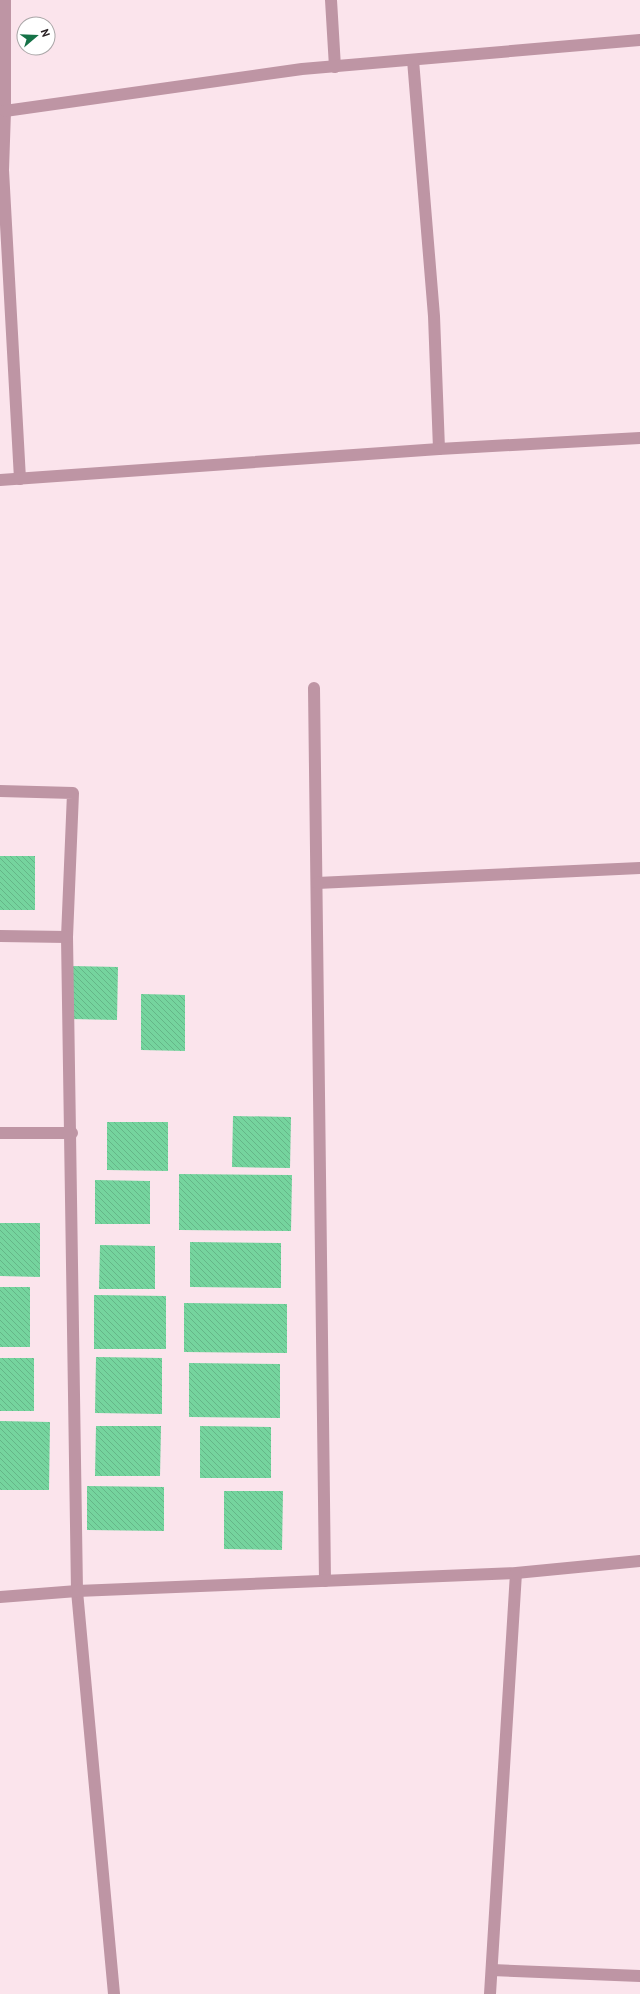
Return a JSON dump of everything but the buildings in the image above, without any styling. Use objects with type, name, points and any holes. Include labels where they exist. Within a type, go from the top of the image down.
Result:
[{"type":"street","points":[[5,0],[5,111],[3,170],[20,479]]},
{"type":"street","points":[[331,0],[335,67]]},
{"type":"street","points":[[5,111],[302,69],[640,40]]},
{"type":"street","points":[[413,60],[434,316],[440,449]]},
{"type":"street","points":[[0,480],[440,449],[640,438]]},
{"type":"street","points":[[314,688],[325,1582]]},
{"type":"street","points":[[0,791],[72,793],[67,937],[72,1133],[77,1591],[114,1994]]},
{"type":"street","points":[[317,883],[640,868]]},
{"type":"street","points":[[0,936],[67,937]]},
{"type":"street","points":[[0,1132],[72,1133]]},
{"type":"street","points":[[0,1597],[77,1591],[516,1573],[640,1560]]},
{"type":"street","points":[[490,1994],[516,1573]]},
{"type":"street","points":[[492,1970],[640,1976]]}]
